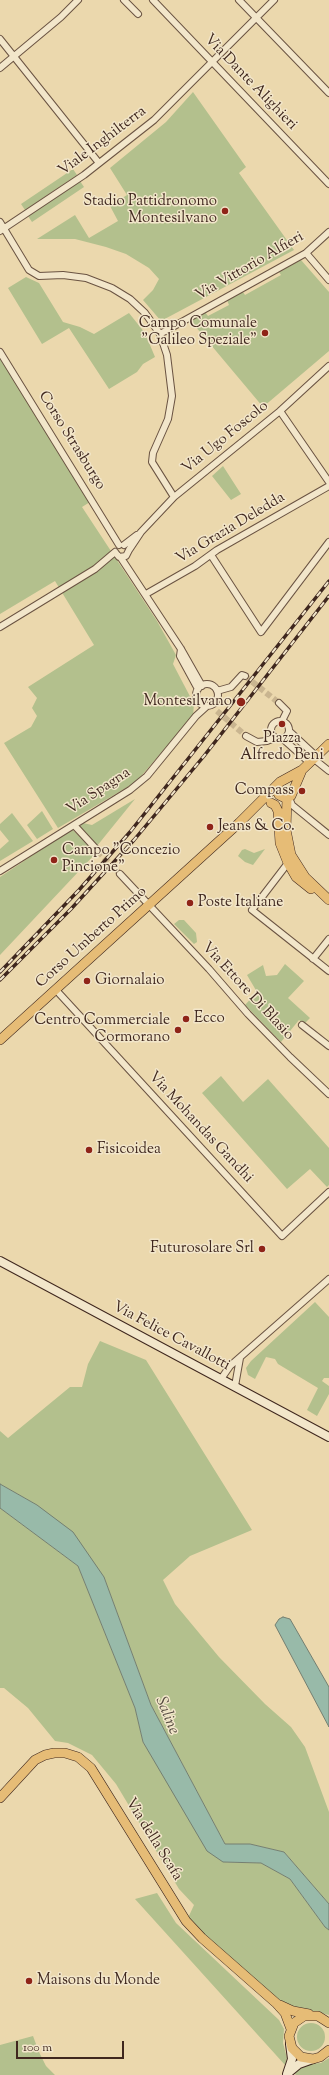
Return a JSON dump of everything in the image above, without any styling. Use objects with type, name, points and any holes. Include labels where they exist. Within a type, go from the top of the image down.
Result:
[{"type":"main road","name":"Corso Umberto Primo","points":[[0,1040],[149,906],[281,783],[302,770],[329,744]]},
{"type":"main road","name":"Corso Umberto Primo","points":[[295,790],[302,770]]},
{"type":"main road","points":[[284,797],[292,795],[295,790],[292,782],[281,783],[277,790],[284,797],[286,830],[291,855],[300,870],[326,898]]},
{"type":"main road","name":"Corso Umberto Primo","points":[[255,807],[271,803],[284,797]]},
{"type":"main road","points":[[278,819],[282,813],[284,797]]},
{"type":"main road","points":[[271,803],[278,808],[280,843],[288,864],[301,882],[326,898]]},
{"type":"main road","name":"Via Felice Cavallotti","points":[[0,1261],[329,1437]]},
{"type":"main road","name":"Via della Scafa","points":[[0,1798],[35,1760],[45,1755],[54,1753],[65,1753],[78,1757],[91,1768],[186,1921],[202,1938],[276,2003],[285,2013],[291,2029]]},
{"type":"main road","name":"Via della Scafa","points":[[276,2003],[293,2011],[311,2014],[328,2020]]},
{"type":"main road","points":[[286,2075],[292,2059],[290,2043],[291,2029],[298,2019],[311,2014]]},
{"type":"main road","points":[[290,2043],[296,2053],[301,2057],[313,2059]]},
{"type":"main road","points":[[286,2075],[299,2064],[320,2057],[329,2050]]},
{"type":"street","points":[[0,68],[78,0]]},
{"type":"street","points":[[124,0],[138,14]]},
{"type":"street","name":"Via Dante Alighieri","points":[[153,0],[329,184]]},
{"type":"street","points":[[239,0],[329,93]]},
{"type":"street","name":"Viale Inghilterra","points":[[2,230],[99,163],[154,120],[274,0]]},
{"type":"street","points":[[0,40],[99,163]]},
{"type":"street","points":[[0,222],[2,230],[29,270],[39,276],[63,275],[86,278],[112,288],[130,299],[145,313],[160,334],[170,368],[172,396],[168,419],[153,453],[152,462],[174,497]]},
{"type":"street","name":"Via Vittorio Alfieri","points":[[160,334],[306,253],[329,232]]},
{"type":"street","points":[[306,253],[329,280]]},
{"type":"street","name":"Corso Strasburgo","points":[[0,352],[114,536],[128,552]]},
{"type":"street","name":"Via Ugo Foscolo","points":[[128,552],[141,532],[174,497],[280,411],[329,366]]},
{"type":"street","points":[[280,411],[329,482]]},
{"type":"street","name":"Via Grazia Deledda","points":[[146,594],[217,550],[329,486]]},
{"type":"street","name":"Via Ugo Foscolo","points":[[122,545],[141,532]]},
{"type":"street","points":[[211,555],[261,632],[329,542]]},
{"type":"street","points":[[119,556],[122,545]]},
{"type":"street","points":[[0,627],[102,564],[128,552],[137,580]]},
{"type":"street","points":[[119,556],[137,580],[181,649],[180,656],[200,688]]},
{"type":"street","points":[[217,691],[231,687],[242,675],[245,676]]},
{"type":"street","points":[[200,688],[210,685],[217,691],[218,698],[206,705]]},
{"type":"street","points":[[200,688],[197,695],[206,705],[217,711]]},
{"type":"street","points":[[274,738],[271,733],[271,727],[274,723],[282,721],[287,711],[279,703]]},
{"type":"street","name":"Via Spagna","points":[[0,871],[130,790],[146,776],[206,705]]},
{"type":"street","points":[[282,721],[288,726],[289,731],[313,759]]},
{"type":"street","points":[[283,739],[287,736],[289,731]]},
{"type":"street","points":[[246,736],[257,742],[267,741],[274,738],[283,739],[329,771]]},
{"type":"street","points":[[284,797],[329,835]]},
{"type":"street","points":[[74,825],[98,851]]},
{"type":"street","points":[[288,864],[252,910],[329,971]]},
{"type":"street","name":"Via Ettore Di Blasio","points":[[120,874],[209,968],[248,1014],[329,1094]]},
{"type":"street","points":[[313,959],[329,939]]},
{"type":"street","name":"Via Mohandas Gandhi","points":[[56,990],[282,1236],[329,1192]]},
{"type":"street","points":[[302,1025],[329,1046]]},
{"type":"street","points":[[221,1379],[230,1366],[329,1279]]},
{"type":"street","points":[[235,1386],[240,1358]]},
{"type":"green space","points":[[193,92],[246,167],[239,173],[294,250],[161,321],[143,300],[153,290],[159,279],[149,268],[126,254],[106,247],[75,239],[37,239],[75,215],[89,238],[118,221],[110,206],[127,195],[110,168],[166,122]]},
{"type":"green space","points":[[73,169],[77,175],[25,210],[21,204]]},
{"type":"green space","points":[[80,181],[84,187],[32,222],[28,216]]},
{"type":"green space","name":"Campo Comunale \"Galileo Speziale\"","points":[[301,260],[329,292],[329,351],[263,407],[190,320],[205,312],[208,316],[229,305],[227,300],[243,292],[245,295],[281,275],[279,272]]},
{"type":"green space","points":[[26,277],[39,283],[63,322],[80,327],[94,334],[129,313],[145,333],[155,357],[143,364],[137,372],[109,389],[69,328],[42,344],[8,288]]},
{"type":"green space","points":[[0,358],[90,502],[82,507],[157,621],[176,655],[173,664],[194,704],[193,716],[136,782],[58,828],[4,743],[31,727],[37,716],[32,708],[37,698],[28,687],[94,645],[55,581],[0,614]]},
{"type":"green space","points":[[223,466],[241,494],[231,500],[212,476]]},
{"type":"green space","points":[[135,799],[97,846],[81,828],[80,826],[83,823],[92,825]]},
{"type":"green space","points":[[42,811],[53,829],[37,839],[27,825]]},
{"type":"green space","points":[[12,813],[33,841],[0,861],[0,849],[9,841],[0,830],[0,824]]},
{"type":"green space","points":[[72,829],[96,853],[0,955],[0,877]]},
{"type":"green space","points":[[245,849],[254,853],[265,849],[253,865],[245,862],[238,856],[242,850]]},
{"type":"green space","points":[[179,920],[184,920],[196,933],[197,942],[194,944],[174,924]]},
{"type":"green space","points":[[285,964],[304,981],[288,998],[310,1018],[304,1024],[299,1020],[281,1042],[245,1005],[257,992],[247,975],[263,965],[266,976],[277,975]]},
{"type":"green space","points":[[221,1076],[243,1102],[268,1079],[329,1148],[329,1185],[327,1187],[310,1169],[287,1189],[202,1093]]},
{"type":"green space","points":[[315,1302],[329,1317],[329,1378],[324,1378],[322,1381],[329,1386],[329,1394],[317,1416],[307,1410],[318,1388],[278,1364],[275,1359],[266,1357],[255,1379],[248,1375],[246,1368],[251,1361]]},
{"type":"green space","points":[[100,1341],[146,1360],[252,1530],[190,1556],[163,1580],[175,1604],[219,1657],[265,1704],[291,1727],[305,1747],[329,1812],[329,1904],[284,1852],[250,1844],[225,1844],[151,1705],[104,1577],[37,1505],[0,1484],[0,1431],[8,1438],[70,1387],[82,1387],[88,1364]]},
{"type":"green space","points":[[0,1508],[78,1566],[135,1708],[143,1742],[223,1862],[261,1863],[290,1879],[325,1927],[329,1930],[329,2015],[313,2011],[300,2010],[277,1999],[197,1929],[188,1918],[194,1905],[179,1889],[116,1784],[92,1755],[68,1743],[55,1741],[28,1708],[4,1688],[0,1688]]},
{"type":"green space","points":[[157,1893],[176,1923],[279,2020],[284,2029],[283,2043],[287,2058],[285,2065],[135,1899]]},
{"type":"green space","points":[[311,2023],[317,2024],[321,2027],[324,2031],[324,2043],[321,2047],[317,2050],[311,2051],[305,2050],[301,2047],[298,2043],[297,2037],[298,2031],[301,2027],[305,2024]]},
{"type":"green space","points":[[33,2036],[46,2066],[55,2075],[0,2075],[0,2045]]},
{"type":"green space","points":[[329,2058],[329,2075],[296,2075],[293,2072],[306,2064],[321,2063]]},
{"type":"shaded area","name":"Saline","points":[[0,1484],[37,1505],[73,1532],[104,1577],[151,1705],[225,1844],[250,1844],[284,1852],[329,1904],[329,1930],[325,1927],[290,1879],[261,1863],[223,1862],[207,1851],[143,1742],[135,1708],[78,1566],[0,1508]]},
{"type":"shaded area","points":[[283,1617],[290,1619],[329,1687],[329,1727],[275,1625],[279,1619]]},
{"type":"tunnel","points":[[245,676],[279,703]]},
{"type":"tunnel","points":[[217,711],[246,736]]},
{"type":"tunnel","points":[[98,851],[120,874]]},
{"type":"railway","points":[[0,972],[79,890],[130,832],[329,581]]},
{"type":"railway","points":[[0,980],[71,909],[134,840],[204,756],[329,596]]},
{"type":"place","name":"Stadio Pattidronomo Montesilvano","points":[[225,211]]},
{"type":"place","name":"Campo Comunale \"Galileo Speziale\"","points":[[265,333]]},
{"type":"place","name":"Montesilvano","points":[[241,702]]},
{"type":"place","name":"Piazza Alfredo Beni","points":[[282,724]]},
{"type":"place","name":"Compass","points":[[302,791]]},
{"type":"place","name":"Jeans & Co.","points":[[210,827]]},
{"type":"place","name":"Campo \"Concezio Pincione\"","points":[[54,860]]},
{"type":"place","name":"Poste Italiane","points":[[190,903]]},
{"type":"place","name":"Giornalaio","points":[[87,981]]},
{"type":"place","name":"Ecco","points":[[186,1019]]},
{"type":"place","name":"Centro Commerciale Cormorano","points":[[178,1030]]},
{"type":"place","name":"Fisicoidea","points":[[89,1150]]},
{"type":"place","name":"Futurosolare Srl","points":[[262,1249]]},
{"type":"place","name":"Maisons du Monde","points":[[29,1981]]}]
